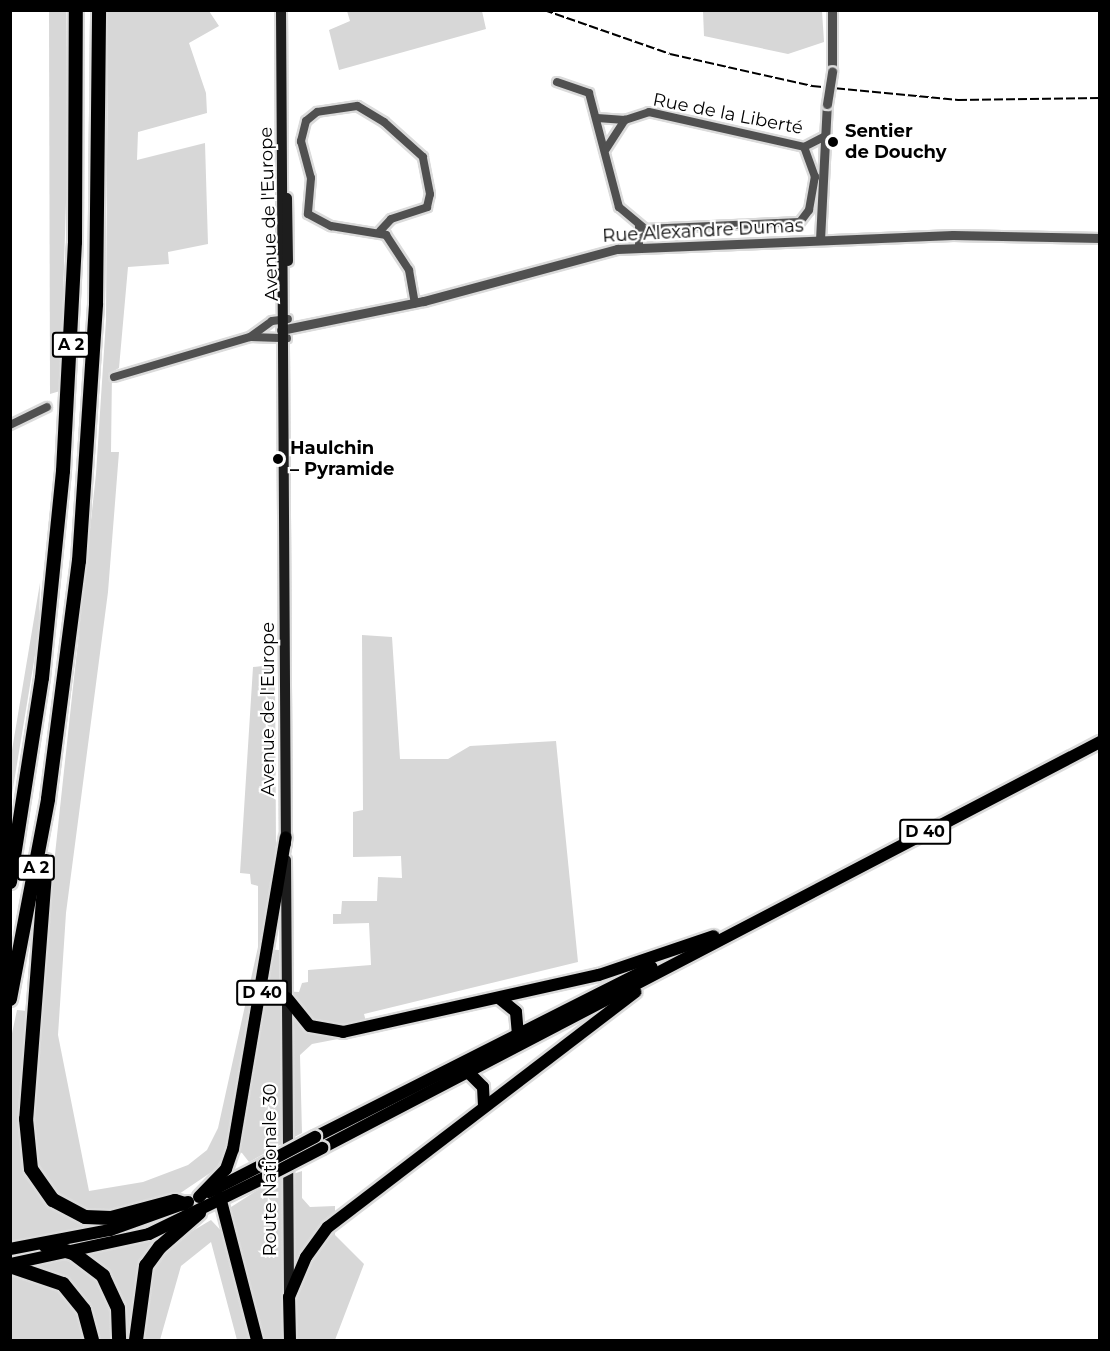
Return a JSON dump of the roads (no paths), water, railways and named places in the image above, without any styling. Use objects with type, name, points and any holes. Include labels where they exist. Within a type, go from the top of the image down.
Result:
[{"type":"highway","name":"A 2","points":[[10,882],[35,732],[69,385],[76,10]]},
{"type":"highway","name":"A 2","points":[[10,999],[58,736],[93,381],[99,10]]},
{"type":"highway","points":[[10,835],[35,732]]},
{"type":"highway","points":[[58,736],[36,968],[26,1119],[29,1163],[49,1197],[80,1216],[111,1218],[176,1201],[184,1204]]},
{"type":"highway","points":[[136,1341],[146,1266],[160,1247],[199,1213]]},
{"type":"highway","points":[[45,1245],[73,1253],[111,1286],[118,1308],[119,1341]]},
{"type":"highway","points":[[10,1265],[63,1284],[84,1310],[92,1341]]},
{"type":"main road","name":"Avenue de l'Europe","points":[[281,10],[285,329],[283,420],[287,998]]},
{"type":"main road","name":"D 40","points":[[10,1265],[140,1237],[218,1204],[267,1169],[471,1072],[686,958],[750,921],[1100,742]]},
{"type":"main road","name":"D 40","points":[[199,1197],[226,1169],[233,1149],[286,837]]},
{"type":"main road","name":"D 40","points":[[319,1143],[519,1031],[714,936],[750,921]]},
{"type":"main road","points":[[287,998],[310,1026],[337,1033],[620,970],[714,936]]},
{"type":"main road","name":"D 40","points":[[289,1297],[306,1257],[332,1223],[484,1106],[686,958]]},
{"type":"main road","name":"Route Nationale 30","points":[[287,998],[290,1341]]},
{"type":"main road","points":[[499,998],[516,1012],[519,1031],[512,1050]]},
{"type":"main road","name":"D 40","points":[[440,1074],[457,1068],[471,1072]]},
{"type":"main road","points":[[471,1072],[483,1087],[484,1106]]},
{"type":"main road","points":[[233,1149],[236,1164],[245,1173],[267,1169]]},
{"type":"main road","name":"D 40","points":[[10,1249],[45,1245],[122,1227],[184,1204],[245,1173]]},
{"type":"main road","points":[[227,1183],[218,1204],[236,1242],[257,1341]]},
{"type":"street","points":[[820,240],[827,104],[832,71],[832,10]]},
{"type":"street","points":[[557,82],[587,91],[597,118],[618,202],[627,218],[639,226],[796,224],[807,214],[813,193],[815,167],[804,147]]},
{"type":"street","points":[[353,105],[384,122],[423,157],[430,194],[427,207],[392,219],[380,231],[368,235],[331,226],[308,214],[311,178],[301,141],[306,121],[317,112],[353,105]]},
{"type":"street","name":"Rue de la Liberté","points":[[597,118],[625,120],[657,112],[804,147],[826,136]]},
{"type":"street","points":[[605,151],[625,120]]},
{"type":"street","points":[[639,226],[639,247]]},
{"type":"street","points":[[380,231],[407,265],[415,303]]},
{"type":"street","name":"Rue Alexandre Dumas","points":[[285,329],[415,303],[585,255],[639,247],[820,240],[1100,238]]},
{"type":"street","points":[[114,378],[250,337],[285,329]]},
{"type":"street","points":[[250,337],[285,329]]},
{"type":"street","points":[[10,425],[47,406]]},
{"type":"railway","points":[[544,10],[670,54],[812,86],[958,100],[1100,98]]},
{"type":"place","name":"Sentier de Douchy","points":[[833,142]]},
{"type":"place","name":"Haulchin – Pyramide","points":[[278,459]]}]
